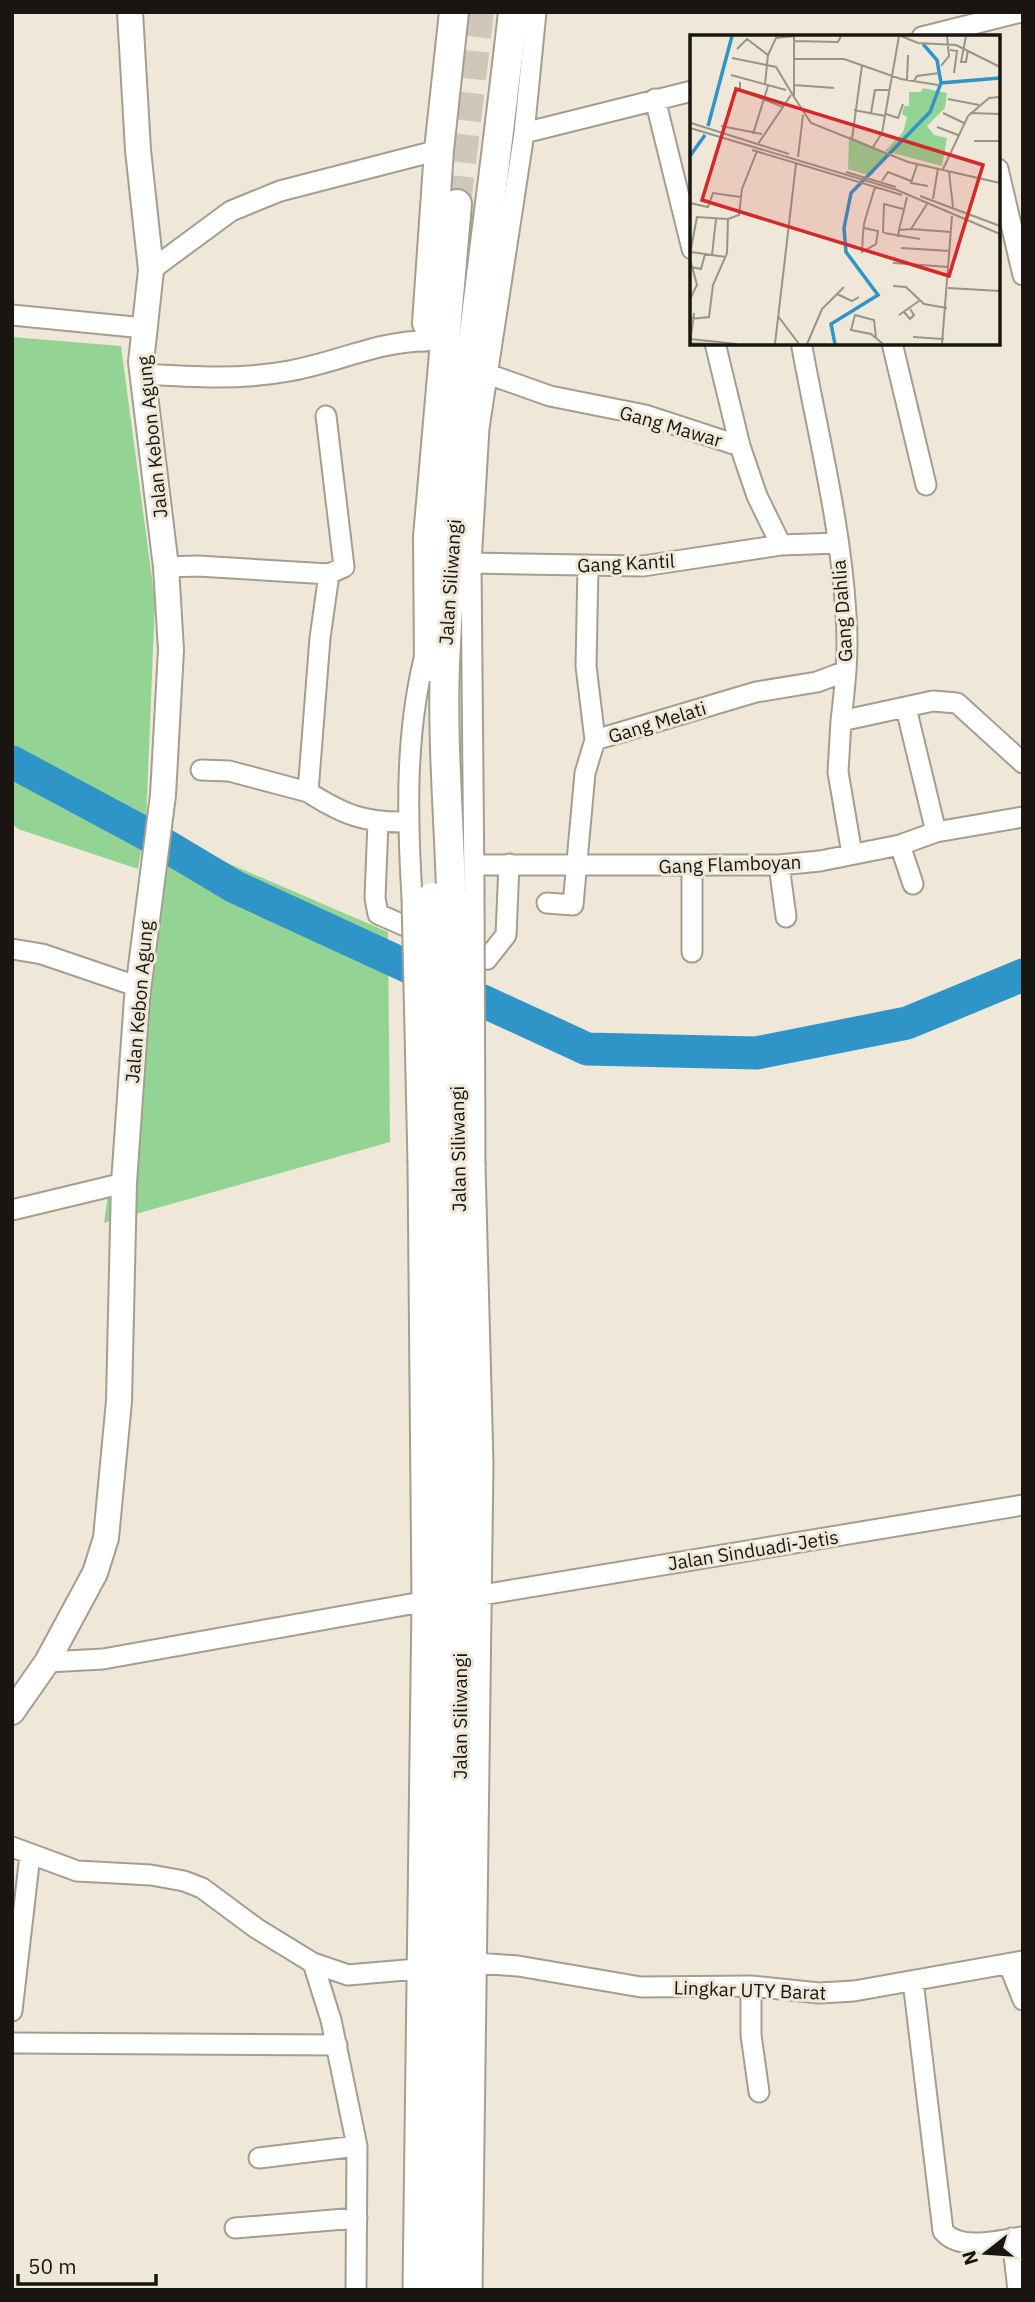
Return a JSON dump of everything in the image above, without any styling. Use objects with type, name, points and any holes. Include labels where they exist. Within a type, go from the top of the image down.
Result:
[{"type":"highway","points":[[433,453],[424,381],[439,150],[454,12]]},
{"type":"highway","name":"Jalan Siliwangi","points":[[431,2290],[429,1256],[447,1166],[442,894],[445,668],[461,560],[461,426],[513,12]]},
{"type":"highway","name":"Jalan Siliwangi","points":[[442,894],[427,648],[428,537],[433,453],[457,204]]},
{"type":"highway","name":"Jalan Siliwangi","points":[[447,1166],[460,1219],[461,1306],[454,2290]]},
{"type":"highway","points":[[460,1219],[478,1267],[461,1306]]},
{"type":"main road","name":"Jalan Kebon Agung","points":[[12,1712],[47,1662],[95,1573],[106,1538],[119,1401],[124,1183],[139,987],[163,795],[171,650],[166,567],[143,374],[144,328],[151,270],[138,150],[130,12]]},
{"type":"street","points":[[442,894],[474,865],[461,560],[485,373],[524,133],[536,12]]},
{"type":"street","points":[[937,35],[966,31],[1021,12]]},
{"type":"street","points":[[524,133],[690,91]]},
{"type":"street","points":[[655,99],[690,241]]},
{"type":"street","points":[[151,270],[231,211],[280,191],[439,150]]},
{"type":"street","points":[[1000,177],[1023,275]]},
{"type":"street","points":[[12,315],[144,328]]},
{"type":"street","points":[[143,374],[236,376],[290,371],[398,341],[426,341]]},
{"type":"street","points":[[715,345],[740,446]]},
{"type":"street","points":[[892,345],[926,485]]},
{"type":"street","name":"Gang Dahlia","points":[[803,347],[838,543],[846,615],[846,671],[838,772],[852,853]]},
{"type":"street","name":"Gang Mawar","points":[[485,373],[550,396],[645,415],[740,446],[757,496],[781,545]]},
{"type":"street","points":[[166,567],[198,566],[329,574],[344,567],[326,416]]},
{"type":"street","points":[[781,545],[838,543]]},
{"type":"street","name":"Gang Kantil","points":[[461,560],[643,566],[781,545]]},
{"type":"street","name":"Gang Melati","points":[[589,566],[586,666],[596,740],[756,692],[817,682],[846,671]]},
{"type":"street","points":[[308,792],[329,574]]},
{"type":"street","points":[[427,648],[416,691],[407,822],[442,894],[447,1166],[478,1267],[482,1595],[472,2290]]},
{"type":"street","points":[[841,721],[933,701],[957,703],[1023,763]]},
{"type":"street","points":[[906,708],[936,832]]},
{"type":"street","points":[[547,903],[573,905],[579,867],[585,773],[596,740]]},
{"type":"street","points":[[201,770],[229,771],[308,792],[333,808],[363,820],[407,822]]},
{"type":"street","name":"Gang Flamboyan","points":[[474,865],[779,865],[900,845],[936,832],[1023,817]]},
{"type":"street","points":[[378,822],[375,898],[378,914],[392,923],[484,959],[492,957],[506,935],[509,864]]},
{"type":"street","points":[[900,845],[913,884]]},
{"type":"street","points":[[779,865],[786,917]]},
{"type":"street","points":[[692,866],[692,953]]},
{"type":"street","points":[[12,949],[42,954],[139,987]]},
{"type":"street","points":[[12,1210],[124,1183]]},
{"type":"street","points":[[413,2290],[429,1256]]},
{"type":"street","name":"Jalan Sinduadi-Jetis","points":[[482,1595],[1023,1505]]},
{"type":"street","points":[[47,1662],[103,1660],[422,1602]]},
{"type":"street","points":[[12,2011],[21,1851],[77,1871],[151,1875],[184,1881],[202,1888],[256,1928],[313,1963],[348,1975],[369,1976],[417,1969]]},
{"type":"street","points":[[313,1963],[337,2045],[357,2146],[356,2290]]},
{"type":"street","name":"Lingkar UTY Barat","points":[[477,1963],[518,1966],[641,1987],[751,1986],[836,1993],[1016,1963]]},
{"type":"street","points":[[1016,1963],[1023,2000]]},
{"type":"street","points":[[913,1981],[943,2231],[951,2240],[963,2243],[1017,2238],[1018,2290]]},
{"type":"street","points":[[751,1986],[751,2035],[759,2092]]},
{"type":"street","points":[[12,2043],[337,2045]]},
{"type":"street","points":[[259,2158],[357,2146]]},
{"type":"street","points":[[235,2228],[357,2218]]},
{"type":"green space","points":[[12,337],[121,346],[155,601],[146,823],[138,869],[18,829],[12,823]]},
{"type":"green space","points":[[158,833],[388,932],[390,1142],[104,1223]]},
{"type":"waterway","points":[[12,762],[148,835],[235,887],[587,1049],[756,1053],[907,1023],[1023,975]]},
{"type":"tunnel","points":[[457,204],[480,12]]}]
